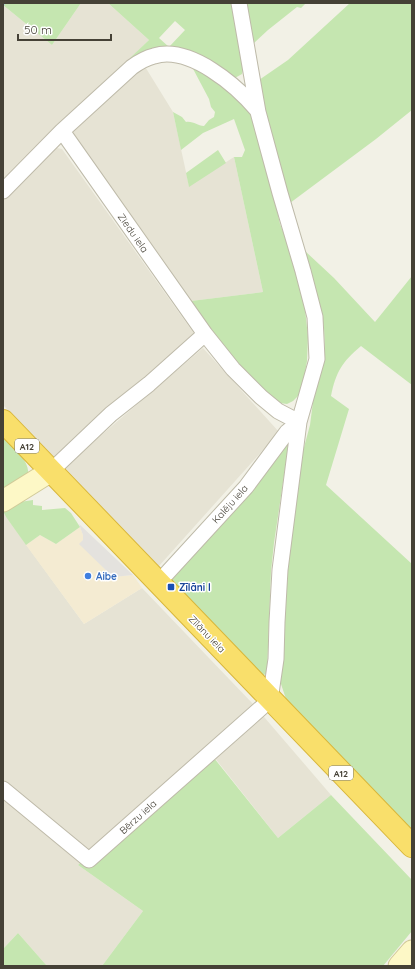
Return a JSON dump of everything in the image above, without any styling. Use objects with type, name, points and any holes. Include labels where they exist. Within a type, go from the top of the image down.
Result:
[{"type":"highway","name":"Zīlānu iela","points":[[3,421],[412,846]]},
{"type":"street","points":[[239,3],[258,112],[303,271],[314,317],[317,359],[299,422],[280,570],[276,658],[270,700]]},
{"type":"street","points":[[3,191],[62,132],[132,67],[155,55],[176,55],[189,58],[204,65],[246,97],[258,112]]},
{"type":"street","points":[[223,79],[230,82],[244,78],[250,68]]},
{"type":"street","name":"Ziedu iela","points":[[62,132],[205,334],[233,369],[260,397],[278,411],[299,422]]},
{"type":"street","points":[[3,501],[51,471],[111,414],[150,384],[205,334]]},
{"type":"street","name":"Kalēju iela","points":[[158,583],[246,487],[287,432],[299,422]]},
{"type":"street","name":"Bērzu iela","points":[[3,789],[89,860],[270,700]]},
{"type":"street","points":[[399,966],[412,951]]},
{"type":"shaded area","points":[[81,3],[108,3],[149,40],[3,181],[3,5],[52,45]]},
{"type":"shaded area","points":[[144,65],[173,112],[189,186],[234,157],[263,292],[191,301],[73,135],[74,128]]},
{"type":"shaded area","points":[[57,148],[62,149],[195,335],[55,458],[3,405],[3,200]]},
{"type":"shaded area","points":[[203,348],[279,432],[159,566],[64,467]]},
{"type":"shaded area","points":[[3,511],[84,624],[142,588],[253,704],[331,795],[278,838],[207,748],[78,865],[143,911],[102,966],[47,966],[18,933],[3,949]]},
{"type":"shaded area","points":[[79,524],[133,575],[113,577],[79,544],[83,540],[83,535]]},
{"type":"shaded area","points":[[80,527],[83,540],[80,544],[113,577],[133,575],[142,588],[84,624],[26,545],[40,535],[56,544]]},
{"type":"green space","points":[[3,3],[81,3],[52,45],[3,5]]},
{"type":"green space","points":[[108,3],[232,3],[243,70],[242,74],[233,79],[206,63],[133,60],[130,58],[149,40]],"holes":[[[175,21],[185,30],[169,47],[159,38]]]},
{"type":"green space","points":[[246,3],[306,3],[301,8],[297,7],[253,44]]},
{"type":"green space","points":[[350,3],[412,3],[412,110],[376,139],[290,203],[264,108],[259,80],[288,60]]},
{"type":"green space","points":[[170,57],[198,65],[222,82],[248,105],[253,117],[264,164],[271,183],[280,224],[293,257],[305,309],[308,337],[307,361],[303,384],[299,395],[287,404],[272,402],[264,396],[210,329],[191,301],[263,292],[234,157],[242,157],[245,150],[234,119],[203,133],[181,150],[173,112],[182,117],[186,122],[204,126],[214,117],[215,112],[211,107],[209,99],[191,65],[162,61],[149,64],[134,72],[150,61]]},
{"type":"green space","points":[[218,150],[226,163],[189,187],[186,173]]},
{"type":"green space","points":[[305,251],[334,278],[375,322],[412,276],[412,385],[361,346],[349,357],[335,380],[331,396],[349,409],[326,485],[412,564],[412,827],[409,829],[287,702],[281,684],[289,554],[303,451],[310,425],[314,394],[319,381],[325,350],[324,328],[319,302]]},
{"type":"green space","points":[[3,437],[24,460],[27,465],[28,477],[3,494]]},
{"type":"green space","points":[[289,442],[271,571],[267,673],[261,675],[169,579]]},
{"type":"green space","points":[[33,500],[33,505],[42,506],[42,510],[65,508],[71,513],[80,527],[56,544],[40,535],[26,545],[3,511],[20,502]]},
{"type":"green space","points":[[206,748],[278,838],[331,795],[412,880],[412,931],[383,966],[102,966],[143,911],[78,865]]},
{"type":"green space","points":[[18,933],[47,966],[3,966],[3,949]]},
{"type":"place","name":"Aibe","points":[[88,576]]},
{"type":"place","name":"Zīlāni I","points":[[171,587]]}]
